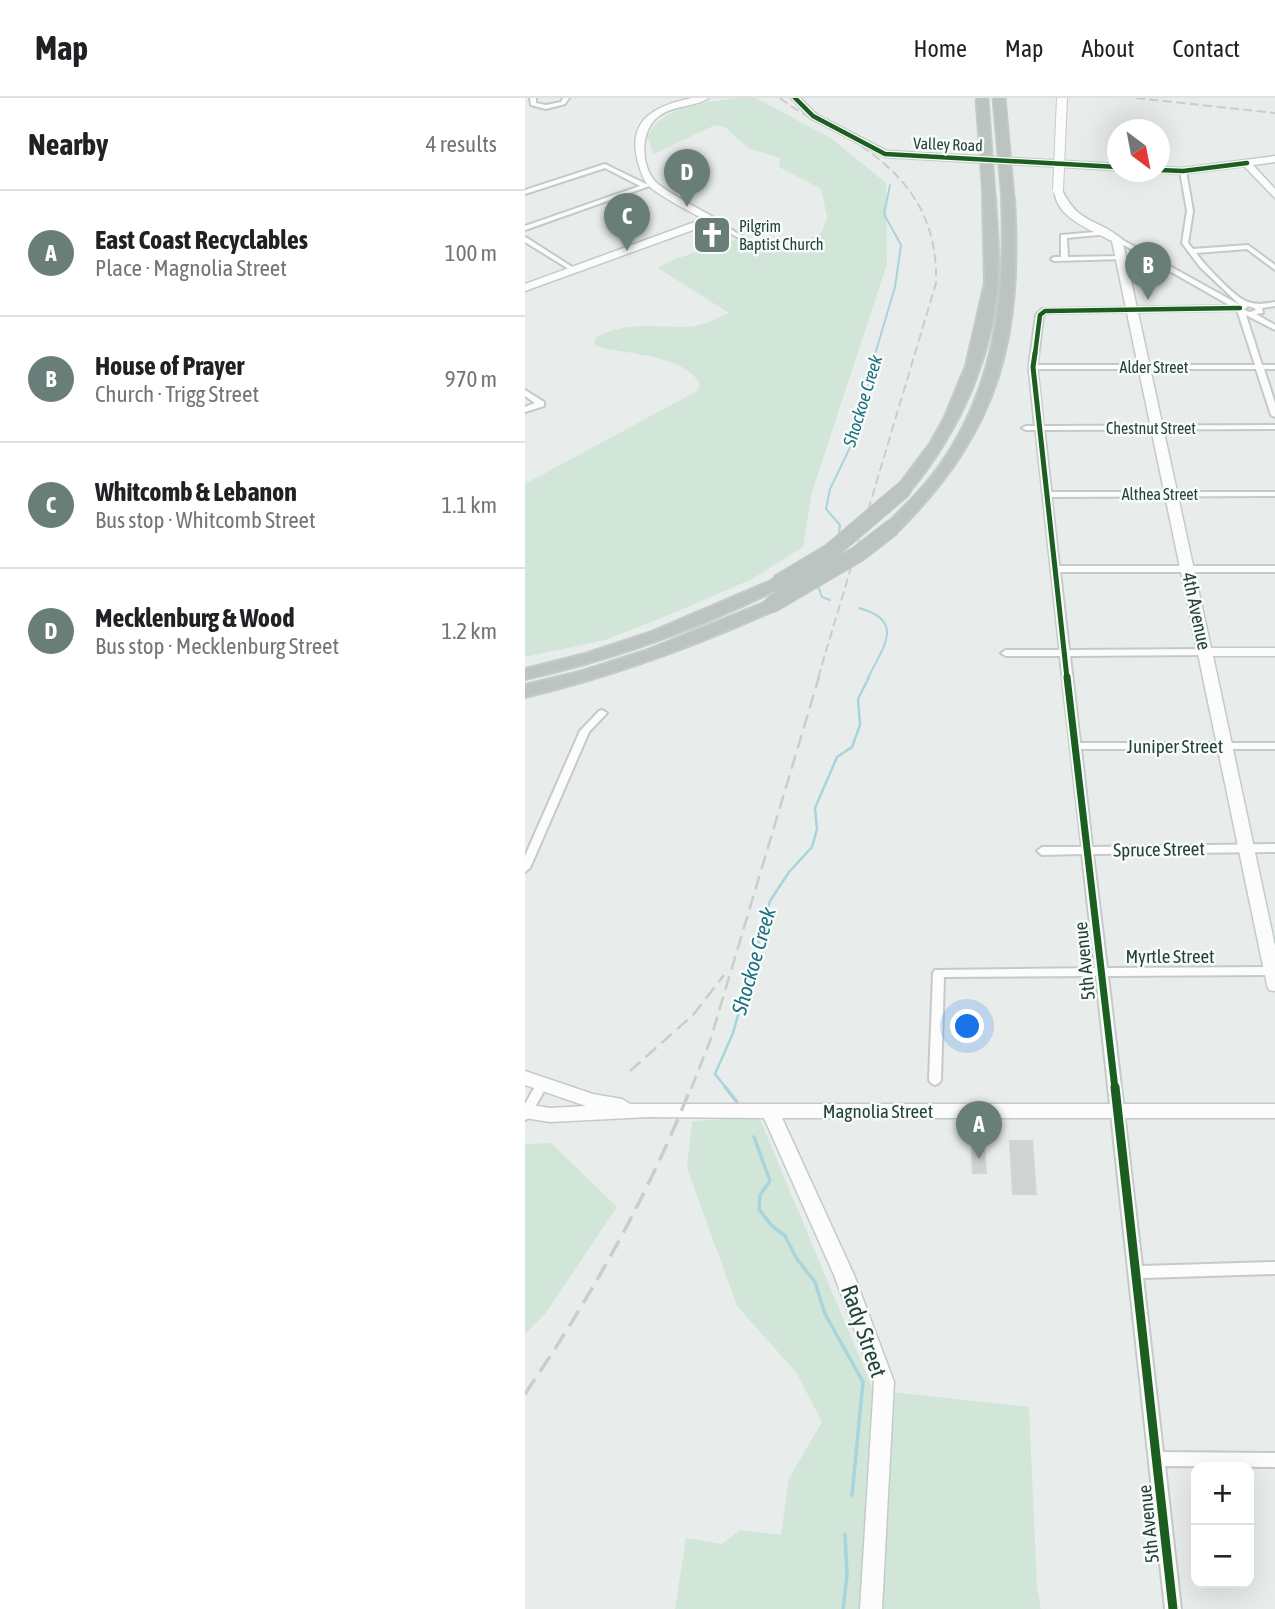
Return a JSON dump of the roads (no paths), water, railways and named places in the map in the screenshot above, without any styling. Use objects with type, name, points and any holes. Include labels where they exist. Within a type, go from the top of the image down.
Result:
[{"type":"highway","points":[[525,674],[658,638],[713,616],[778,583],[830,552],[904,489],[932,455],[960,400],[983,328],[991,281],[989,197],[982,98]]},
{"type":"highway","points":[[525,691],[605,671],[664,651],[771,605],[858,554],[893,527],[948,466],[970,427],[988,384],[1002,337],[1008,297],[1008,198],[999,98]]},
{"type":"main road","points":[[702,98],[686,99],[647,120],[639,132],[638,144],[649,185],[711,220]]},
{"type":"main road","name":"Valley Road","points":[[795,98],[807,112],[885,155],[1107,166]]},
{"type":"main road","points":[[1062,98],[1058,190],[1061,201],[1069,211],[1111,236]]},
{"type":"main road","points":[[1170,170],[1275,159]]},
{"type":"main road","points":[[1247,163],[1275,195]]},
{"type":"main road","points":[[525,288],[711,220]]},
{"type":"main road","name":"4th Avenue","points":[[1111,236],[1122,258],[1134,310],[1274,976]]},
{"type":"main road","points":[[1206,652],[1275,652]]},
{"type":"main road","name":"Magnolia Street","points":[[533,1081],[593,1101],[649,1110]]},
{"type":"main road","name":"Magnolia Street","points":[[526,1113],[557,1115],[649,1110],[1275,1111]]},
{"type":"main road","name":"Rady Street","points":[[770,1110],[844,1275],[884,1382],[871,1609]]},
{"type":"street","points":[[525,109],[534,102],[558,105],[566,98]]},
{"type":"street","points":[[525,192],[607,166],[649,185]]},
{"type":"street","points":[[1183,171],[1190,211],[1185,240],[1189,251],[1247,309],[1248,327],[1275,415]]},
{"type":"street","points":[[525,228],[649,185]]},
{"type":"street","points":[[711,220],[739,236]]},
{"type":"street","points":[[1065,258],[1062,237],[1067,234],[1111,236],[1247,309],[1275,327]]},
{"type":"street","points":[[525,239],[574,270]]},
{"type":"street","points":[[1189,251],[1246,246],[1255,250],[1275,268]]},
{"type":"street","points":[[1054,258],[1122,258]]},
{"type":"street","points":[[1134,310],[1247,309],[1275,304]]},
{"type":"street","name":"5th Avenue","points":[[1134,310],[1045,311],[1041,315],[1033,367],[1116,1111],[1138,1272],[1173,1609]]},
{"type":"street","name":"Alder Street","points":[[1033,367],[1275,367]]},
{"type":"street","points":[[525,392],[541,404],[525,410]]},
{"type":"street","name":"Chestnut Street","points":[[1027,428],[1275,427]]},
{"type":"street","name":"Althea Street","points":[[1046,495],[1275,494]]},
{"type":"street","points":[[1055,569],[1275,569]]},
{"type":"street","points":[[1006,653],[1206,652]]},
{"type":"street","points":[[525,868],[585,731],[603,713]]},
{"type":"street","name":"Juniper Street","points":[[1075,746],[1275,746]]},
{"type":"street","name":"Spruce Street","points":[[1042,851],[1275,848]]},
{"type":"street","name":"Myrtle Street","points":[[935,1080],[939,973],[1101,972],[1274,976]]},
{"type":"street","points":[[526,1113],[533,1081]]},
{"type":"street","points":[[1138,1272],[1275,1268]]},
{"type":"street","points":[[1157,1459],[1275,1460]]},
{"type":"waterway","name":"Shockoe Creek","points":[[839,534],[840,525],[826,509],[830,489],[858,431],[876,351],[895,287],[901,245],[884,214],[890,185]]},
{"type":"waterway","name":"Shockoe Creek","points":[[818,586],[822,597],[830,600]]},
{"type":"waterway","name":"Shockoe Creek","points":[[859,608],[873,613],[882,620],[886,628],[884,646],[868,678]]},
{"type":"waterway","name":"Shockoe Creek","points":[[727,1089],[715,1074],[733,1033],[770,901],[789,872],[812,847],[817,829],[815,808],[837,757],[852,747],[860,725],[858,699],[869,677]]},
{"type":"waterway","name":"Shockoe Creek","points":[[725,1087],[737,1102]]},
{"type":"waterway","name":"Shockoe Creek","points":[[754,1137],[770,1181],[760,1195],[759,1209],[771,1225],[785,1236],[797,1259],[815,1282],[825,1314],[863,1382],[852,1495]]},
{"type":"waterway","name":"Shockoe Creek","points":[[843,1609],[847,1575],[845,1534]]},
{"type":"railway","points":[[780,98],[850,139],[887,166],[915,199],[931,237],[935,259],[936,283],[818,678]]},
{"type":"railway","points":[[1136,98],[1275,113]]},
{"type":"railway","points":[[691,1089],[710,1041],[819,677]]},
{"type":"railway","points":[[630,1071],[693,1015],[724,975]]},
{"type":"railway","points":[[525,1394],[617,1245],[656,1167],[691,1087]]},
{"type":"place","name":"Mecklenburg & Wood","points":[[687,207]]},
{"type":"place","name":"Pilgrim Baptist Church","points":[[712,235]]},
{"type":"place","name":"Whitcomb & Lebanon","points":[[627,251]]},
{"type":"place","name":"House of Prayer","points":[[1148,300]]},
{"type":"place","name":"East Coast Recyclables","points":[[979,1159]]}]
